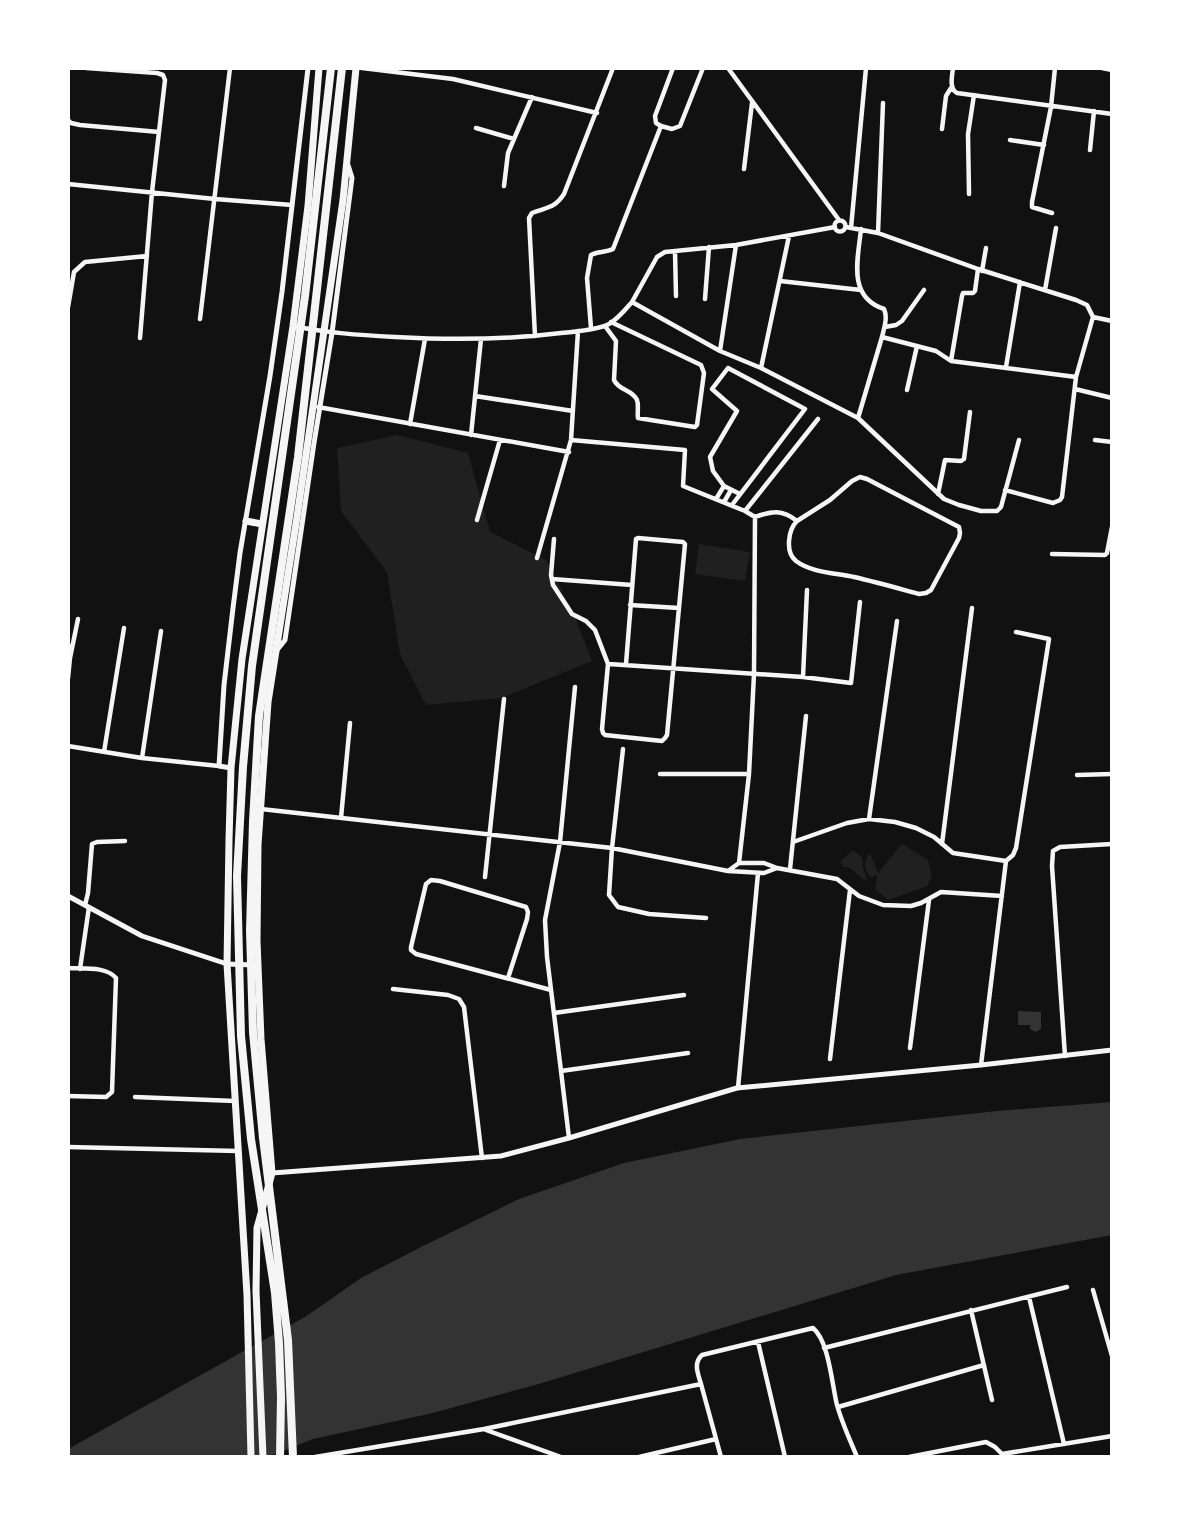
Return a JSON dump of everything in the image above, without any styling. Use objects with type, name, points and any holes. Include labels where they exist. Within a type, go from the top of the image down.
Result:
[{"type":"highway","points":[[279,1457],[281,1397],[277,1318],[251,1139],[241,1036],[237,876],[252,666],[303,309],[331,68]]},
{"type":"highway","points":[[293,1457],[288,1340],[253,1032],[250,931],[253,821],[260,716],[298,457],[342,68]]},
{"type":"main road","points":[[251,1457],[247,1295],[227,964],[231,768],[242,659],[293,326],[308,206],[319,68]]},
{"type":"main road","points":[[263,1457],[256,1291],[257,1228],[272,1173],[257,965],[258,845],[268,702],[316,407],[323,332],[343,200],[356,68]]},
{"type":"main road","points":[[246,521],[262,524]]},
{"type":"street","points":[[86,68],[163,75],[165,80],[152,192],[140,338]]},
{"type":"street","points":[[200,319],[230,68]]},
{"type":"street","points":[[219,766],[224,685],[235,594],[270,376],[308,68]]},
{"type":"street","points":[[362,68],[453,79],[597,113]]},
{"type":"street","points":[[535,336],[529,218],[532,214],[551,208],[564,194],[613,68]]},
{"type":"street","points":[[673,68],[655,116],[656,123],[672,130],[680,125],[703,68]]},
{"type":"street","points":[[728,68],[839,220],[848,228]]},
{"type":"street","points":[[848,228],[866,68]]},
{"type":"street","points":[[942,128],[946,96],[952,87],[953,68]]},
{"type":"street","points":[[1052,214],[1032,207],[1051,107],[1055,68]]},
{"type":"street","points":[[1102,68],[1112,70]]},
{"type":"street","points":[[952,87],[957,93],[1112,114]]},
{"type":"street","points":[[970,194],[968,134],[974,95]]},
{"type":"street","points":[[504,186],[508,153],[532,97]]},
{"type":"street","points":[[744,169],[752,103]]},
{"type":"street","points":[[878,233],[883,103]]},
{"type":"street","points":[[1090,150],[1094,111]]},
{"type":"street","points":[[69,123],[159,132]]},
{"type":"street","points":[[591,328],[587,278],[589,259],[596,252],[613,248],[661,126]]},
{"type":"street","points":[[476,128],[514,139]]},
{"type":"street","points":[[1010,139],[1044,145]]},
{"type":"street","points":[[346,162],[352,178],[332,333],[316,407],[569,452]]},
{"type":"street","points":[[68,184],[292,205]]},
{"type":"street","points":[[835,227],[839,220]]},
{"type":"street","points":[[293,326],[332,333],[481,339],[578,331],[605,326],[611,322],[632,302],[657,257],[665,252],[736,245],[835,227]]},
{"type":"street","points":[[835,227],[840,231],[848,228],[878,233],[1087,305],[1093,317],[1076,377],[1062,496],[1053,503],[1005,490]]},
{"type":"street","points":[[1045,290],[1056,228]]},
{"type":"street","points":[[858,418],[886,318],[884,309],[864,297],[858,281],[861,229]]},
{"type":"street","points":[[761,368],[789,236]]},
{"type":"street","points":[[720,351],[736,245]]},
{"type":"street","points":[[705,299],[709,247]]},
{"type":"street","points":[[951,361],[962,296],[963,293],[975,291],[986,248]]},
{"type":"street","points":[[675,251],[676,296]]},
{"type":"street","points":[[68,307],[74,272],[85,262],[147,256]]},
{"type":"street","points":[[780,281],[861,290]]},
{"type":"street","points":[[1006,368],[1020,282]]},
{"type":"street","points":[[885,327],[902,321],[924,290]]},
{"type":"street","points":[[632,302],[720,351],[761,368],[858,418],[938,495],[959,505],[981,511],[996,511],[1001,507],[1019,440]]},
{"type":"street","points":[[1093,317],[1112,321]]},
{"type":"street","points":[[605,326],[616,341],[614,380],[618,387],[627,390],[636,398],[638,418],[697,425],[704,373],[701,365],[611,322]]},
{"type":"street","points":[[612,336],[622,328]]},
{"type":"street","points":[[537,558],[569,452],[578,331]]},
{"type":"street","points":[[882,337],[936,351],[951,361],[1076,377]]},
{"type":"street","points":[[410,424],[425,338]]},
{"type":"street","points":[[471,435],[481,339]]},
{"type":"street","points":[[907,390],[917,345]]},
{"type":"street","points":[[732,505],[805,409],[728,368],[712,389],[737,411],[710,457],[713,471],[724,486],[740,494]]},
{"type":"street","points":[[1075,389],[1112,398]]},
{"type":"street","points":[[475,396],[573,411]]},
{"type":"street","points":[[938,495],[944,460],[964,459],[970,412]]},
{"type":"street","points":[[745,511],[818,419]]},
{"type":"street","points":[[477,520],[500,440]]},
{"type":"street","points":[[571,440],[685,450],[683,486],[755,517]]},
{"type":"street","points":[[1096,440],[1112,442]]},
{"type":"street","points":[[860,477],[959,527],[960,533],[931,590],[919,594],[855,577],[811,569],[795,560],[789,552],[793,525],[797,521],[860,477]]},
{"type":"street","points":[[716,499],[724,486]]},
{"type":"street","points":[[724,502],[731,490]]},
{"type":"street","points":[[755,517],[777,512],[787,513],[797,521]]},
{"type":"street","points":[[739,863],[749,774],[754,674],[755,517]]},
{"type":"street","points":[[1052,554],[1105,555],[1112,527]]},
{"type":"street","points":[[554,539],[553,585],[572,614],[586,621],[595,630],[608,664],[603,733],[662,741],[667,734],[685,548],[683,542],[636,539],[626,664]]},
{"type":"street","points":[[552,579],[632,585]]},
{"type":"street","points":[[803,677],[807,590]]},
{"type":"street","points":[[608,664],[803,677],[852,683],[860,602]]},
{"type":"street","points":[[630,605],[679,608]]},
{"type":"street","points":[[942,844],[972,608]]},
{"type":"street","points":[[68,678],[78,619]]},
{"type":"street","points":[[869,819],[897,621]]},
{"type":"street","points":[[104,752],[124,628]]},
{"type":"street","points":[[142,758],[161,631]]},
{"type":"street","points":[[981,1065],[1006,861],[1016,848],[1049,639],[1016,632]]},
{"type":"street","points":[[68,644],[70,657]]},
{"type":"street","points":[[569,1138],[545,920],[560,842],[575,687]]},
{"type":"street","points":[[485,877],[504,699]]},
{"type":"street","points":[[790,869],[806,716]]},
{"type":"street","points":[[341,818],[350,723]]},
{"type":"street","points":[[68,746],[231,768]]},
{"type":"street","points":[[623,748],[609,895],[618,907],[649,914],[706,918]]},
{"type":"street","points":[[660,774],[749,774]]},
{"type":"street","points":[[1077,775],[1112,774]]},
{"type":"street","points":[[261,809],[612,848],[727,871],[764,873],[777,868]]},
{"type":"street","points":[[793,842],[847,823],[869,819],[895,822],[926,832],[953,853],[1006,861]]},
{"type":"street","points":[[80,969],[92,844],[125,841]]},
{"type":"street","points":[[1065,1056],[1053,851],[1060,847],[1112,844]]},
{"type":"street","points":[[727,871],[739,863],[764,863],[777,868],[837,878],[850,890],[884,905],[911,906],[941,892],[1002,896]]},
{"type":"street","points":[[737,1088],[758,873]]},
{"type":"street","points":[[508,978],[527,919],[526,906],[440,881],[431,880],[426,884],[411,950],[416,954],[508,978],[551,989]]},
{"type":"street","points":[[830,1059],[850,890]]},
{"type":"street","points":[[68,896],[142,936],[227,964],[257,965]]},
{"type":"street","points":[[910,1048],[929,899]]},
{"type":"street","points":[[68,968],[100,970],[112,973],[116,978],[112,1093],[106,1097],[68,1096]]},
{"type":"street","points":[[393,989],[448,995],[459,999],[464,1007],[482,1158]]},
{"type":"street","points":[[554,1013],[684,995]]},
{"type":"street","points":[[272,1173],[501,1156],[737,1088],[1112,1050]]},
{"type":"street","points":[[561,1072],[688,1053]]},
{"type":"street","points":[[135,1097],[236,1101]]},
{"type":"street","points":[[68,1147],[239,1151]]},
{"type":"street","points":[[824,1348],[1067,1287]]},
{"type":"street","points":[[1093,1290],[1112,1356]]},
{"type":"street","points":[[1029,1297],[1064,1444]]},
{"type":"street","points":[[971,1310],[992,1400]]},
{"type":"street","points":[[1103,1325],[1112,1324]]},
{"type":"street","points":[[721,1457],[696,1364],[698,1359],[702,1355],[813,1328],[817,1330],[824,1348],[838,1407],[857,1457]]},
{"type":"street","points":[[758,1342],[785,1457]]},
{"type":"street","points":[[838,1407],[984,1365]]},
{"type":"street","points":[[315,1457],[484,1429],[701,1384]]},
{"type":"street","points":[[484,1429],[561,1457]]},
{"type":"street","points":[[909,1457],[986,1442],[1002,1454],[1112,1436]]},
{"type":"street","points":[[639,1457],[716,1439]]},
{"type":"shaded area","points":[[397,435],[468,453],[490,532],[546,560],[574,614],[592,661],[501,698],[426,705],[400,654],[387,572],[341,511],[337,448]]},
{"type":"shaded area","points":[[699,544],[750,552],[745,581],[695,574]]},
{"type":"shaded area","points":[[902,844],[928,860],[932,876],[927,886],[888,900],[875,889],[877,875],[871,878],[865,862],[870,853],[878,873]]},
{"type":"shaded area","points":[[853,850],[862,858],[867,879],[864,880],[840,862]]},
{"type":"shaded area","points":[[1018,1011],[1041,1012],[1041,1029],[1036,1032],[1030,1029],[1030,1025],[1018,1025]]},
{"type":"shaded area","points":[[1112,1102],[1112,1235],[896,1275],[542,1383],[433,1413],[313,1439],[268,1457],[68,1457],[68,1449],[305,1317],[361,1278],[519,1199],[624,1163],[740,1139],[997,1111]]}]
